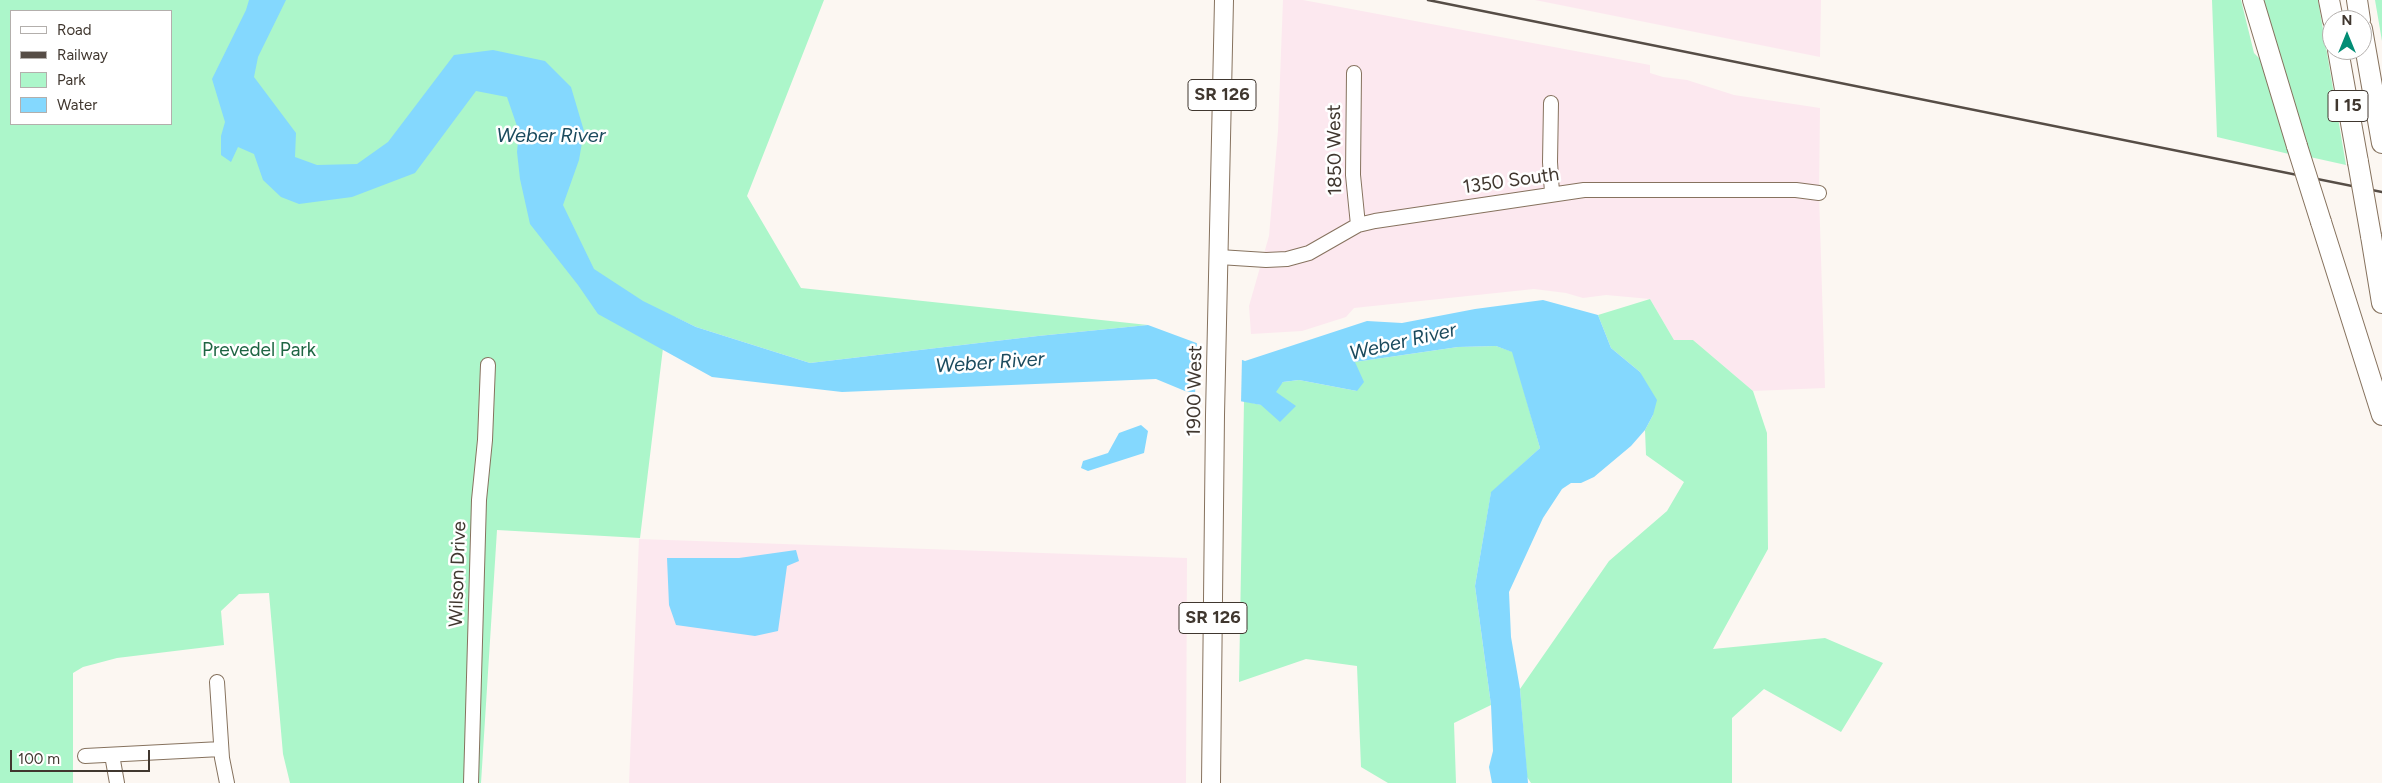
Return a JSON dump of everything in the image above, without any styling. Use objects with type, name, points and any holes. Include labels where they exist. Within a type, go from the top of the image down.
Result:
[{"type":"highway","points":[[2253,0],[2382,415]]},
{"type":"highway","name":"I 15","points":[[2340,60],[2382,303]]},
{"type":"highway","name":"I 15","points":[[2367,60],[2382,143]]},
{"type":"main road","name":"1900 West","points":[[1211,783],[1215,415],[1224,0]]},
{"type":"street","name":"1850 West","points":[[1354,73],[1353,175],[1358,226]]},
{"type":"street","points":[[1551,103],[1550,162],[1552,194]]},
{"type":"street","name":"1350 South","points":[[1219,257],[1266,260],[1287,259],[1309,254],[1358,226],[1375,221],[1584,190],[1796,190],[1819,193]]},
{"type":"street","name":"Wilson Drive","points":[[471,783],[479,500],[485,440],[488,365]]},
{"type":"street","points":[[217,682],[222,749],[227,783]]},
{"type":"street","points":[[85,756],[222,749]]},
{"type":"street","points":[[112,755],[117,783]]},
{"type":"shaded area","points":[[1283,0],[1303,0],[1650,65],[1650,73],[1663,77],[1687,80],[1734,95],[1820,108],[1819,193],[1825,388],[1753,391],[1693,340],[1674,340],[1650,299],[1606,295],[1583,298],[1566,293],[1534,289],[1354,308],[1346,317],[1302,331],[1251,334],[1249,306],[1269,236],[1278,131]]},
{"type":"shaded area","points":[[1535,0],[1821,0],[1820,57]]},
{"type":"shaded area","points":[[639,539],[1187,558],[1186,783],[629,783]]},
{"type":"green space","name":"Prevedel Park","points":[[0,0],[824,0],[747,196],[801,288],[1148,325],[810,363],[696,327],[675,317],[661,347],[663,348],[640,538],[497,530],[481,783],[290,783],[283,754],[269,593],[239,594],[221,611],[224,645],[117,658],[83,667],[73,673],[73,783],[0,783]]},
{"type":"green space","points":[[2212,0],[2241,0],[2254,53],[2261,60],[2289,154],[2217,137]]},
{"type":"green space","points":[[2264,0],[2318,0],[2322,24],[2322,60],[2328,60],[2346,165],[2310,157]]},
{"type":"green space","points":[[2375,0],[2382,0],[2382,41]]},
{"type":"green space","points":[[1650,299],[1674,340],[1693,340],[1753,391],[1767,433],[1768,549],[1713,649],[1825,638],[1883,663],[1841,732],[1764,689],[1732,718],[1732,783],[1531,783],[1527,777],[1520,689],[1609,561],[1667,511],[1684,482],[1646,455],[1645,430],[1653,415],[1640,372],[1611,348],[1598,315]]},
{"type":"green space","points":[[1496,346],[1513,352],[1540,448],[1491,493],[1475,586],[1491,705],[1454,723],[1456,783],[1388,783],[1361,767],[1357,666],[1306,659],[1239,682],[1244,401],[1261,405],[1283,382],[1299,380],[1357,391],[1355,362],[1458,347]]},
{"type":"water","name":"Weber River","points":[[249,0],[286,0],[258,57],[254,77],[296,133],[295,157],[317,165],[357,164],[388,142],[454,55],[493,50],[545,61],[571,87],[584,131],[579,160],[563,205],[594,269],[643,301],[696,327],[810,363],[1148,325],[1245,361],[1367,321],[1402,323],[1475,309],[1543,300],[1598,315],[1611,348],[1640,372],[1657,400],[1653,415],[1645,430],[1631,446],[1594,477],[1581,483],[1571,483],[1562,489],[1543,518],[1509,592],[1511,637],[1520,689],[1528,783],[1492,783],[1489,767],[1493,751],[1491,705],[1475,586],[1491,492],[1540,448],[1512,352],[1496,346],[1458,347],[1355,362],[1364,382],[1357,391],[1299,380],[1283,382],[1276,392],[1296,406],[1280,422],[1261,405],[1185,391],[1156,379],[842,392],[712,377],[598,314],[578,285],[530,224],[520,179],[517,152],[519,132],[507,97],[476,91],[415,173],[352,197],[299,204],[281,197],[263,180],[254,154],[238,147],[231,162],[221,155],[221,136],[225,122],[212,79],[246,10]]},
{"type":"water","points":[[1141,425],[1148,431],[1144,453],[1088,471],[1081,468],[1083,461],[1108,453],[1119,433]]},
{"type":"water","points":[[796,550],[799,561],[787,566],[778,631],[755,636],[676,625],[669,605],[667,558],[739,558]]},
{"type":"pier","points":[[1197,341],[1242,357],[1241,403],[1195,396]]},
{"type":"railway","points":[[1428,0],[2382,192]]}]
